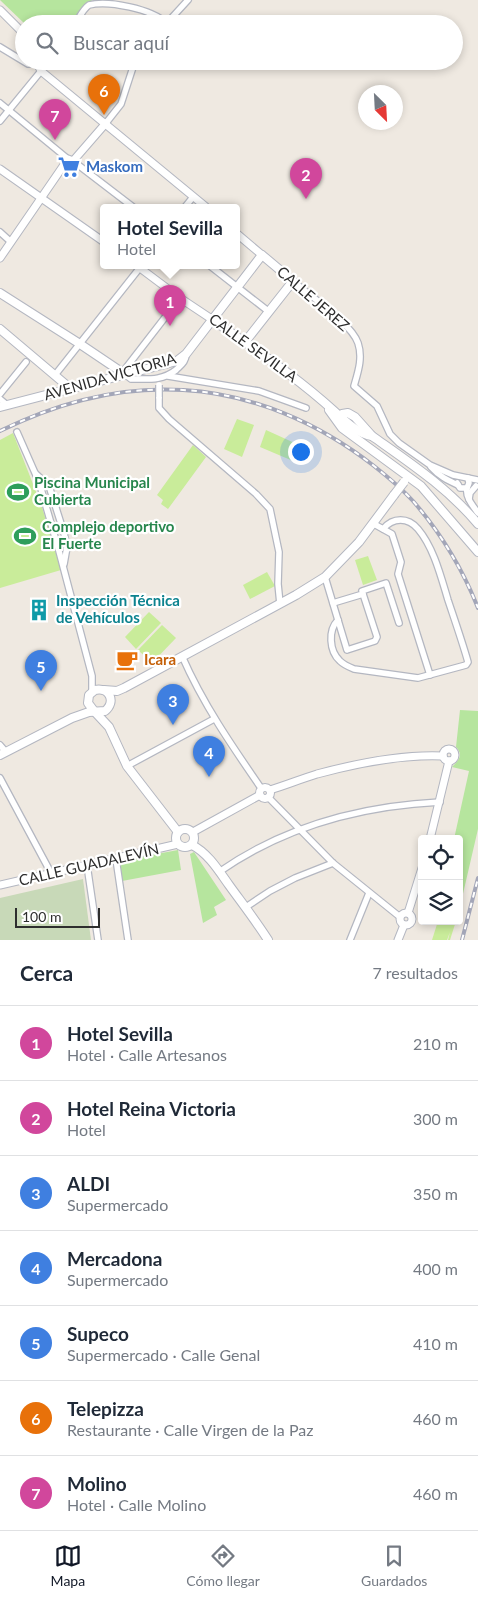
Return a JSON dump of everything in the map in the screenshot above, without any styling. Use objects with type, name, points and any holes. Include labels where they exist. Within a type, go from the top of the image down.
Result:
[{"type":"main road","name":"CALLE JEREZ","points":[[262,255],[292,281]]},
{"type":"main road","name":"AVENIDA VICTORIA","points":[[4,406],[124,374],[177,364],[262,255]]},
{"type":"main road","points":[[245,342],[292,281]]},
{"type":"main road","points":[[0,293],[124,374]]},
{"type":"main road","name":"CALLE SEVILLA","points":[[213,320],[321,398],[340,416]]},
{"type":"main road","points":[[0,329],[71,388]]},
{"type":"main road","name":"CALLE SEVILLA","points":[[321,398],[339,425],[406,479],[429,493],[478,552]]},
{"type":"main road","points":[[345,429],[339,423],[340,416],[348,412],[372,436],[450,494],[478,524]]},
{"type":"main road","points":[[72,718],[84,707],[90,695],[102,689],[117,691],[124,688],[280,604],[325,577],[374,524],[406,479]]},
{"type":"main road","points":[[2,754],[72,718],[105,711],[124,688]]},
{"type":"main road","points":[[102,689],[111,696],[109,727]]},
{"type":"main road","points":[[90,695],[90,708],[109,727],[127,766],[178,832]]},
{"type":"main road","points":[[187,829],[193,832],[195,840],[189,847],[182,847],[178,844],[176,837],[178,832],[187,829]]},
{"type":"main road","points":[[192,844],[201,851],[219,872],[268,940]]},
{"type":"street","points":[[174,15],[188,0]]},
{"type":"street","points":[[81,15],[94,2],[109,1],[134,6],[154,15]]},
{"type":"street","points":[[0,10],[15,25]]},
{"type":"street","points":[[0,47],[15,56]]},
{"type":"street","points":[[0,258],[40,198],[70,160],[106,123],[121,104],[132,70]]},
{"type":"street","points":[[0,121],[41,71],[202,204]]},
{"type":"street","points":[[0,103],[70,160],[129,204]]},
{"type":"street","points":[[0,169],[100,239]]},
{"type":"street","points":[[187,204],[193,197]]},
{"type":"street","points":[[0,232],[11,242]]},
{"type":"street","name":"CALLE JEREZ","points":[[240,236],[262,255]]},
{"type":"street","points":[[55,375],[137,269]]},
{"type":"street","name":"CALLE SEVILLA","points":[[143,269],[180,298],[213,320]]},
{"type":"street","points":[[214,269],[268,311]]},
{"type":"street","name":"CALLE JEREZ","points":[[292,281],[351,331],[358,343],[360,355],[360,364],[354,386],[377,406],[390,434],[399,444],[430,465],[465,477],[477,484]]},
{"type":"street","points":[[177,364],[168,376],[160,382],[131,379],[124,374],[180,298]]},
{"type":"street","points":[[0,394],[26,362]]},
{"type":"street","points":[[168,376],[259,391],[306,408]]},
{"type":"street","points":[[160,382],[159,408],[169,419],[256,494],[270,509],[280,552],[278,584],[280,604]]},
{"type":"street","points":[[0,399],[4,406]]},
{"type":"street","points":[[17,432],[39,482],[65,574],[92,676],[90,695]]},
{"type":"street","name":"CALLE JEREZ","points":[[430,465],[436,473],[458,484]]},
{"type":"street","points":[[33,471],[49,486],[64,533],[67,547],[64,560],[65,574]]},
{"type":"street","points":[[477,484],[467,487],[462,488],[458,484],[458,479],[465,477],[469,482],[467,487],[466,492],[478,513]]},
{"type":"street","points":[[469,499],[470,493],[477,484]]},
{"type":"street","points":[[338,620],[333,625],[331,632],[335,656],[346,666],[354,669],[418,678],[466,665],[468,662],[442,580],[426,540],[418,529],[408,521],[399,519],[388,523],[383,530]]},
{"type":"street","points":[[374,524],[392,534],[401,562],[398,574],[430,675]]},
{"type":"street","points":[[325,577],[347,650],[377,637],[362,591],[386,583],[398,623]]},
{"type":"street","points":[[333,603],[363,594]]},
{"type":"street","points":[[182,656],[214,719],[265,793],[333,863],[400,917],[400,922],[404,926]]},
{"type":"street","points":[[92,676],[102,689]]},
{"type":"street","points":[[127,766],[214,719]]},
{"type":"street","points":[[0,745],[2,754]]},
{"type":"street","points":[[431,835],[449,761],[454,758],[454,751],[447,749],[443,752],[443,756]]},
{"type":"street","points":[[193,832],[265,793],[318,774],[385,760],[443,756]]},
{"type":"street","points":[[443,756],[444,759],[449,761]]},
{"type":"street","points":[[0,778],[51,874]]},
{"type":"street","points":[[219,872],[258,848],[298,829],[338,816],[367,809],[440,802]]},
{"type":"street","name":"CALLE GUADALEVÍN","points":[[0,885],[178,844]]},
{"type":"street","points":[[116,859],[128,940]]},
{"type":"street","points":[[246,907],[270,891],[295,878],[333,863]]},
{"type":"street","points":[[87,866],[98,940]]},
{"type":"street","points":[[408,913],[418,880]]},
{"type":"street","points":[[350,940],[369,893]]},
{"type":"street","points":[[400,917],[408,913]]},
{"type":"street","points":[[404,926],[412,922],[412,918],[408,913]]},
{"type":"street","points":[[398,940],[404,926]]},
{"type":"green space","points":[[0,0],[93,0],[83,7],[77,15],[16,15]]},
{"type":"green space","points":[[237,419],[254,425],[242,457],[224,449]]},
{"type":"green space","points":[[266,430],[299,445],[293,461],[260,447]]},
{"type":"green space","name":"Complejo deportivo El Fuerte","points":[[13,433],[42,507],[61,570],[0,588],[0,440]]},
{"type":"green space","points":[[193,445],[206,457],[168,509],[161,504],[163,500],[157,495]]},
{"type":"green space","points":[[368,556],[377,580],[363,585],[355,560]]},
{"type":"green space","points":[[267,572],[275,586],[250,599],[243,585]]},
{"type":"green space","points":[[149,612],[161,623],[136,649],[125,637]]},
{"type":"green space","points":[[162,625],[176,638],[152,663],[138,650]]},
{"type":"green space","points":[[460,710],[478,711],[478,829],[463,894],[463,835],[455,835],[469,771],[452,767],[460,755],[456,747]]},
{"type":"green space","points":[[178,850],[181,870],[122,881],[119,861]]},
{"type":"green space","points":[[194,852],[226,900],[214,907],[217,915],[203,923],[190,854]]},
{"type":"green space","points":[[83,879],[91,940],[0,940],[0,898]]},
{"type":"green space","points":[[437,925],[455,925],[450,940],[448,940],[450,932],[447,940],[432,940]]},
{"type":"railway","points":[[0,431],[44,412],[89,398],[135,391],[183,390],[209,393],[260,404],[308,424],[331,437],[374,466],[399,487],[423,513],[450,552],[478,608]]},
{"type":"railway","points":[[462,940],[478,878]]},
{"type":"place","name":"Telepizza","points":[[104,115]]},
{"type":"place","name":"Molino","points":[[55,140]]},
{"type":"place","name":"Maskom","points":[[69,167]]},
{"type":"place","name":"Hotel Reina Victoria","points":[[306,199]]},
{"type":"place","name":"Hotel Sevilla","points":[[170,326]]},
{"type":"place","name":"Piscina Municipal Cubierta","points":[[18,492]]},
{"type":"place","name":"Complejo deportivo El Fuerte","points":[[25,536]]},
{"type":"place","name":"Inspección Técnica de Vehículos","points":[[39,610]]},
{"type":"place","name":"Icara","points":[[127,660]]},
{"type":"place","name":"Supeco","points":[[41,691]]},
{"type":"place","name":"ALDI","points":[[173,725]]},
{"type":"place","name":"Mercadona","points":[[209,777]]}]
